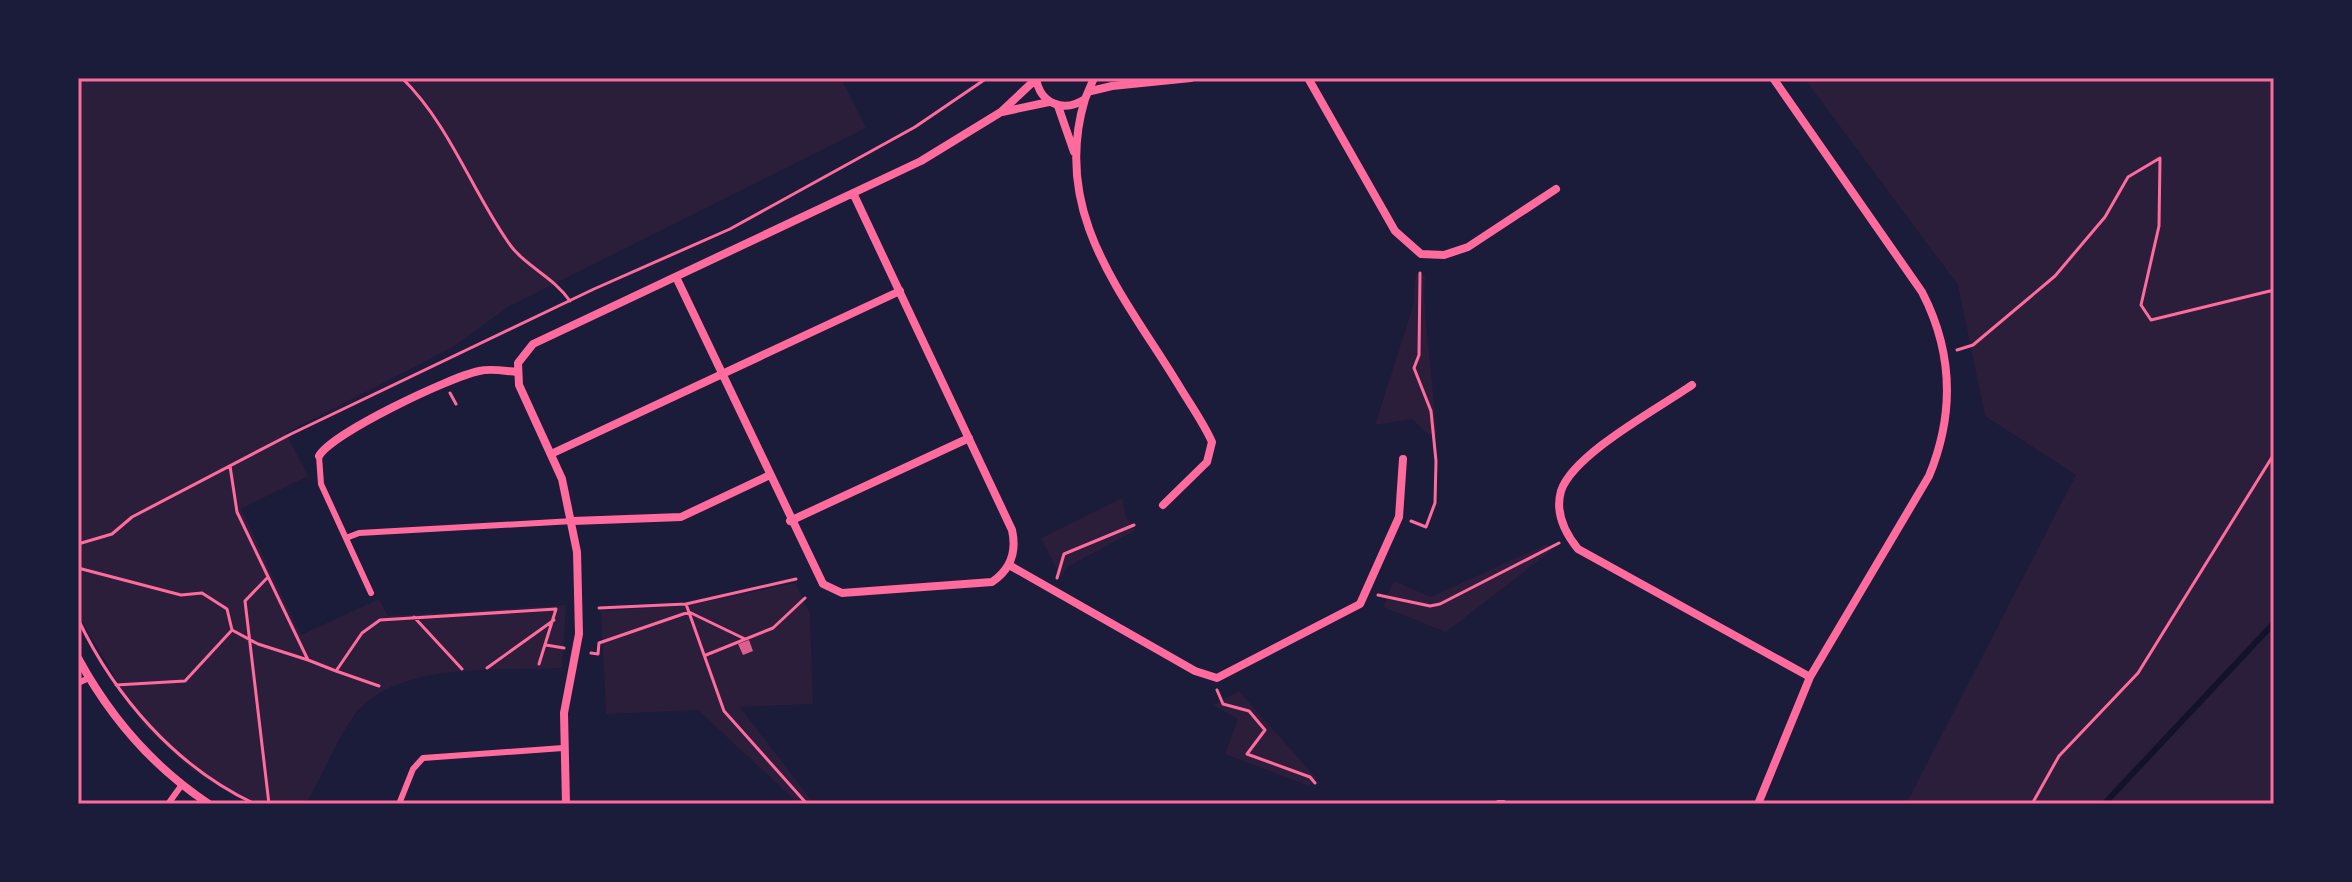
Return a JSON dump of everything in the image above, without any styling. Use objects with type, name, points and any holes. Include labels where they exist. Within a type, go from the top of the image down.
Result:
[{"type":"street","points":[[566,804],[564,713],[576,650],[579,612],[573,521],[551,454],[519,385],[518,363],[533,344],[921,161],[1001,112],[1036,78],[1042,95],[1053,104],[1075,153]]},
{"type":"street","points":[[1094,78],[1075,153],[1080,206],[1089,234],[1212,442],[1207,462],[1163,505]]},
{"type":"street","points":[[1134,78],[1149,82]]},
{"type":"street","points":[[1001,112],[1053,104],[1068,107],[1088,95],[1149,82],[1191,78]]},
{"type":"street","points":[[1308,78],[1395,231],[1421,254],[1444,255],[1468,247],[1556,189]]},
{"type":"street","points":[[1758,804],[1810,677],[1935,464],[1946,421],[1949,393],[1946,354],[1940,330],[1922,292],[1773,78]]},
{"type":"street","points":[[676,277],[790,521],[823,584],[842,593],[984,584],[1000,576],[1009,565],[1014,552],[1012,530],[853,193]]},
{"type":"street","points":[[551,454],[900,291]]},
{"type":"street","points":[[319,456],[333,438],[446,384],[477,371],[517,372]]},
{"type":"street","points":[[1692,385],[1592,455],[1570,475],[1559,505],[1569,538],[1578,549],[1594,559],[1810,677]]},
{"type":"street","points":[[790,521],[969,438]]},
{"type":"street","points":[[1009,565],[1195,671],[1217,678],[1350,610],[1366,596],[1399,517],[1403,459]]},
{"type":"street","points":[[573,521],[681,517],[770,475]]},
{"type":"street","points":[[78,658],[122,726],[181,786],[209,804]]},
{"type":"lane","points":[[319,456],[321,484],[371,593]]},
{"type":"lane","points":[[346,538],[359,533],[573,521]]},
{"type":"lane","points":[[78,683],[89,678]]},
{"type":"lane","points":[[399,804],[413,769],[423,758],[563,748]]},
{"type":"lane","points":[[168,804],[181,786]]},
{"type":"path","points":[[402,78],[436,118],[511,246],[561,287],[570,301]]},
{"type":"path","points":[[78,544],[112,534],[132,517],[230,466],[570,301],[730,229],[915,127],[987,78]]},
{"type":"path","points":[[1946,354],[1973,345],[2055,276],[2105,217],[2128,177],[2160,158],[2159,226],[2141,305],[2151,320],[2274,290]]},
{"type":"path","points":[[1399,517],[1426,527],[1435,503],[1431,411],[1414,368],[1419,355],[1420,273]]},
{"type":"path","points":[[2032,804],[2059,756],[2138,673],[2274,454]]},
{"type":"path","points":[[230,466],[237,512],[308,660]]},
{"type":"path","points":[[1051,588],[1064,554],[1134,525]]},
{"type":"path","points":[[1366,596],[1385,595],[1430,606],[1440,604],[1569,538]]},
{"type":"path","points":[[78,568],[181,595],[202,593],[227,609],[232,630],[251,640],[379,686]]},
{"type":"path","points":[[268,577],[245,601],[269,804]]},
{"type":"path","points":[[599,608],[686,604],[796,579]]},
{"type":"path","points":[[705,656],[773,628],[805,598]]},
{"type":"path","points":[[686,604],[721,705],[732,723],[807,804]]},
{"type":"path","points":[[336,671],[369,625],[380,620],[556,609],[539,664]]},
{"type":"path","points":[[546,645],[598,654],[599,643],[689,612],[745,639]]},
{"type":"path","points":[[414,617],[462,669]]},
{"type":"path","points":[[78,619],[116,685],[146,723],[193,766],[255,804]]},
{"type":"path","points":[[487,668],[554,620]]},
{"type":"path","points":[[116,685],[185,681],[232,630]]},
{"type":"path","points":[[1217,678],[1218,699],[1249,711],[1265,730],[1247,754],[1310,777],[1315,783]]},
{"type":"shaded area","points":[[78,78],[841,78],[866,128],[508,307],[453,347],[286,433],[308,476],[241,509],[301,635],[379,599],[388,616],[566,605],[562,668],[449,673],[394,686],[371,699],[353,717],[306,804],[247,804],[192,770],[144,726],[78,615]]},
{"type":"shaded area","points":[[1804,78],[2274,78],[2274,804],[1906,804],[2076,475],[1985,416],[1958,285]]},
{"type":"shaded area","points":[[1416,274],[1425,276],[1424,300],[1437,435],[1428,434],[1412,419],[1375,425],[1413,306]]},
{"type":"shaded area","points":[[1122,498],[1126,517],[1136,530],[1067,567],[1061,578],[1041,538]]},
{"type":"shaded area","points":[[1547,544],[1551,551],[1446,632],[1383,607],[1394,581],[1431,597]]},
{"type":"shaded area","points":[[795,583],[810,614],[813,704],[740,707],[811,800],[799,804],[698,710],[606,714],[601,611],[684,606]]},
{"type":"shaded area","points":[[1239,691],[1316,778],[1309,786],[1225,754],[1238,719],[1213,705]]},
{"type":"building","points":[[749,640],[753,651],[743,655],[738,644]]},
{"type":"waterway","points":[[2104,804],[2274,623]]}]
